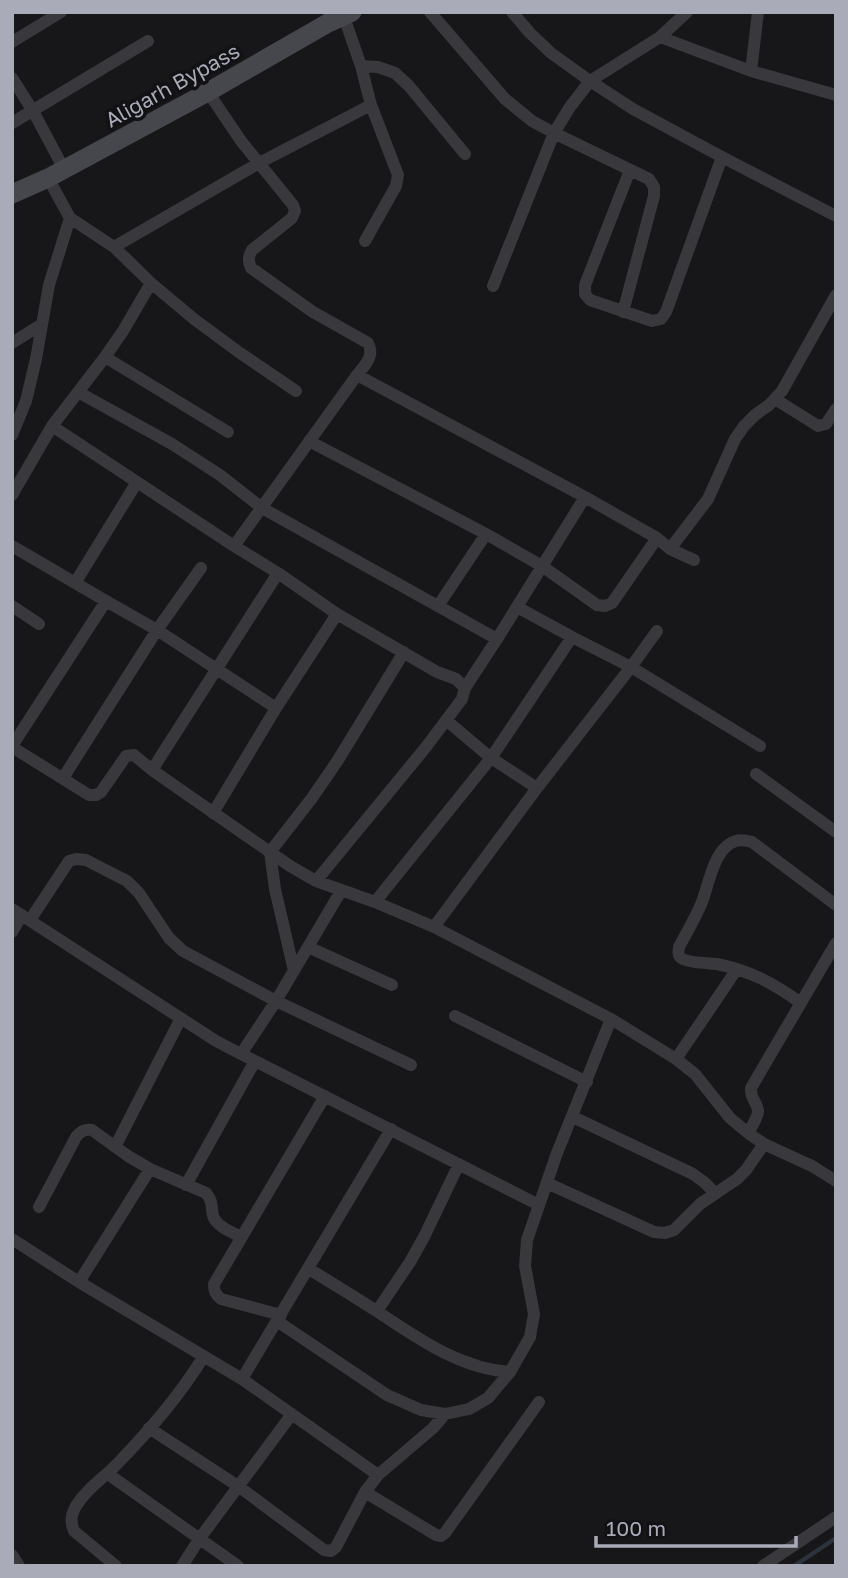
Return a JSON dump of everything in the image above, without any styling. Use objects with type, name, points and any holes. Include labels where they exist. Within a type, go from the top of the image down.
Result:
[{"type":"main road","name":"Aligarh Bypass","points":[[12,194],[56,174],[208,92],[336,16]]},
{"type":"street","points":[[12,42],[61,12]]},
{"type":"street","points":[[430,12],[505,99],[532,121],[649,179],[654,187],[654,196],[623,312]]},
{"type":"street","points":[[512,12],[551,53],[633,109],[836,216]]},
{"type":"street","points":[[493,286],[554,133],[570,107],[590,81],[660,37],[687,12]]},
{"type":"street","points":[[751,71],[758,12]]},
{"type":"street","points":[[336,16],[361,66],[371,105],[398,175],[396,186],[365,241]]},
{"type":"street","points":[[660,37],[751,71],[836,95]]},
{"type":"street","points":[[12,123],[148,41]]},
{"type":"street","points":[[361,66],[378,67],[395,73],[465,154]]},
{"type":"street","points":[[12,78],[33,111],[70,218],[49,285],[26,401],[12,435]]},
{"type":"street","points":[[208,92],[241,141],[295,211],[292,218],[252,250],[248,262],[251,268],[313,312],[368,343],[372,349],[371,356],[358,375],[234,546]]},
{"type":"street","points":[[114,247],[259,163],[371,105]]},
{"type":"street","points":[[630,170],[585,285],[585,294],[590,300],[652,321],[661,319],[666,312],[722,157]]},
{"type":"street","points":[[70,218],[114,247],[194,319],[296,391]]},
{"type":"street","points":[[12,495],[52,426],[106,357],[151,283]]},
{"type":"street","points":[[670,549],[708,499],[735,439],[744,426],[775,399],[792,376],[836,295]]},
{"type":"street","points":[[13,340],[42,324]]},
{"type":"street","points":[[106,357],[228,432]]},
{"type":"street","points":[[358,375],[585,497],[694,561]]},
{"type":"street","points":[[78,392],[172,444],[220,475],[262,508],[497,639]]},
{"type":"street","points":[[775,399],[818,426],[826,424],[836,409]]},
{"type":"street","points":[[52,426],[337,614],[437,672],[456,679],[465,688]]},
{"type":"street","points":[[309,441],[542,565],[597,605],[612,603],[657,538]]},
{"type":"street","points":[[75,583],[137,482]]},
{"type":"street","points":[[316,881],[462,699],[465,688],[585,497]]},
{"type":"street","points":[[438,606],[486,534]]},
{"type":"street","points":[[13,549],[157,630],[276,708]]},
{"type":"street","points":[[63,778],[157,630],[201,568]]},
{"type":"street","points":[[152,770],[278,573]]},
{"type":"street","points":[[106,601],[12,747],[89,795],[101,792],[126,755],[134,755],[213,813],[316,881],[434,927],[611,1019],[676,1059],[695,1074],[730,1118],[748,1133],[836,1181]]},
{"type":"street","points":[[12,606],[39,624]]},
{"type":"street","points":[[517,607],[632,667],[760,746]]},
{"type":"street","points":[[213,813],[337,614]]},
{"type":"street","points":[[434,927],[657,631]]},
{"type":"street","points":[[375,902],[491,758],[572,637]]},
{"type":"street","points":[[294,971],[275,889],[270,852],[312,798],[404,652]]},
{"type":"street","points":[[446,720],[491,758],[537,788]]},
{"type":"street","points":[[756,774],[836,832]]},
{"type":"street","points":[[800,1003],[760,976],[718,964],[685,960],[680,957],[679,947],[702,902],[715,863],[724,848],[734,841],[752,842],[836,905]]},
{"type":"street","points":[[12,932],[21,914],[69,861],[86,860],[127,881],[139,893],[169,938],[183,951],[276,1001],[411,1065]]},
{"type":"street","points":[[241,1054],[276,1001],[341,891]]},
{"type":"street","points":[[21,914],[216,1041],[539,1205]]},
{"type":"street","points":[[748,1133],[758,1110],[751,1098],[751,1088],[836,943]]},
{"type":"street","points":[[308,947],[392,985]]},
{"type":"street","points":[[676,1059],[737,969]]},
{"type":"street","points":[[455,1016],[587,1082]]},
{"type":"street","points":[[115,1147],[181,1018]]},
{"type":"street","points":[[325,1096],[214,1284],[216,1295],[279,1318],[387,1395],[421,1410],[445,1414],[469,1409],[488,1398],[510,1372],[530,1337],[534,1314],[525,1266],[527,1240],[611,1019]]},
{"type":"street","points":[[186,1185],[255,1061]]},
{"type":"street","points":[[573,1117],[693,1174],[715,1193]]},
{"type":"street","points":[[39,1207],[80,1132],[85,1129],[92,1130],[150,1170],[206,1193],[210,1197],[214,1218],[218,1224],[241,1237]]},
{"type":"street","points":[[242,1379],[391,1129]]},
{"type":"street","points":[[547,1183],[654,1232],[665,1233],[674,1230],[700,1204],[737,1179],[764,1144]]},
{"type":"street","points":[[377,1311],[420,1245],[459,1164]]},
{"type":"street","points":[[79,1282],[150,1170]]},
{"type":"street","points":[[12,1239],[242,1379],[378,1475]]},
{"type":"street","points":[[309,1269],[408,1332],[463,1361],[493,1371],[510,1372]]},
{"type":"street","points":[[116,1566],[74,1531],[71,1516],[85,1492],[107,1475],[149,1428],[184,1387],[204,1356]]},
{"type":"street","points":[[365,1492],[440,1536],[445,1533],[540,1402]]},
{"type":"street","points":[[182,1566],[292,1414]]},
{"type":"street","points":[[149,1428],[238,1486],[324,1550],[331,1551],[336,1547],[365,1492],[378,1475],[433,1428],[445,1414]]},
{"type":"street","points":[[107,1475],[239,1566]]},
{"type":"street","points":[[763,1566],[836,1517]]},
{"type":"street","points":[[12,1555],[19,1566]]},
{"type":"waterway","points":[[794,1566],[836,1538]]}]
